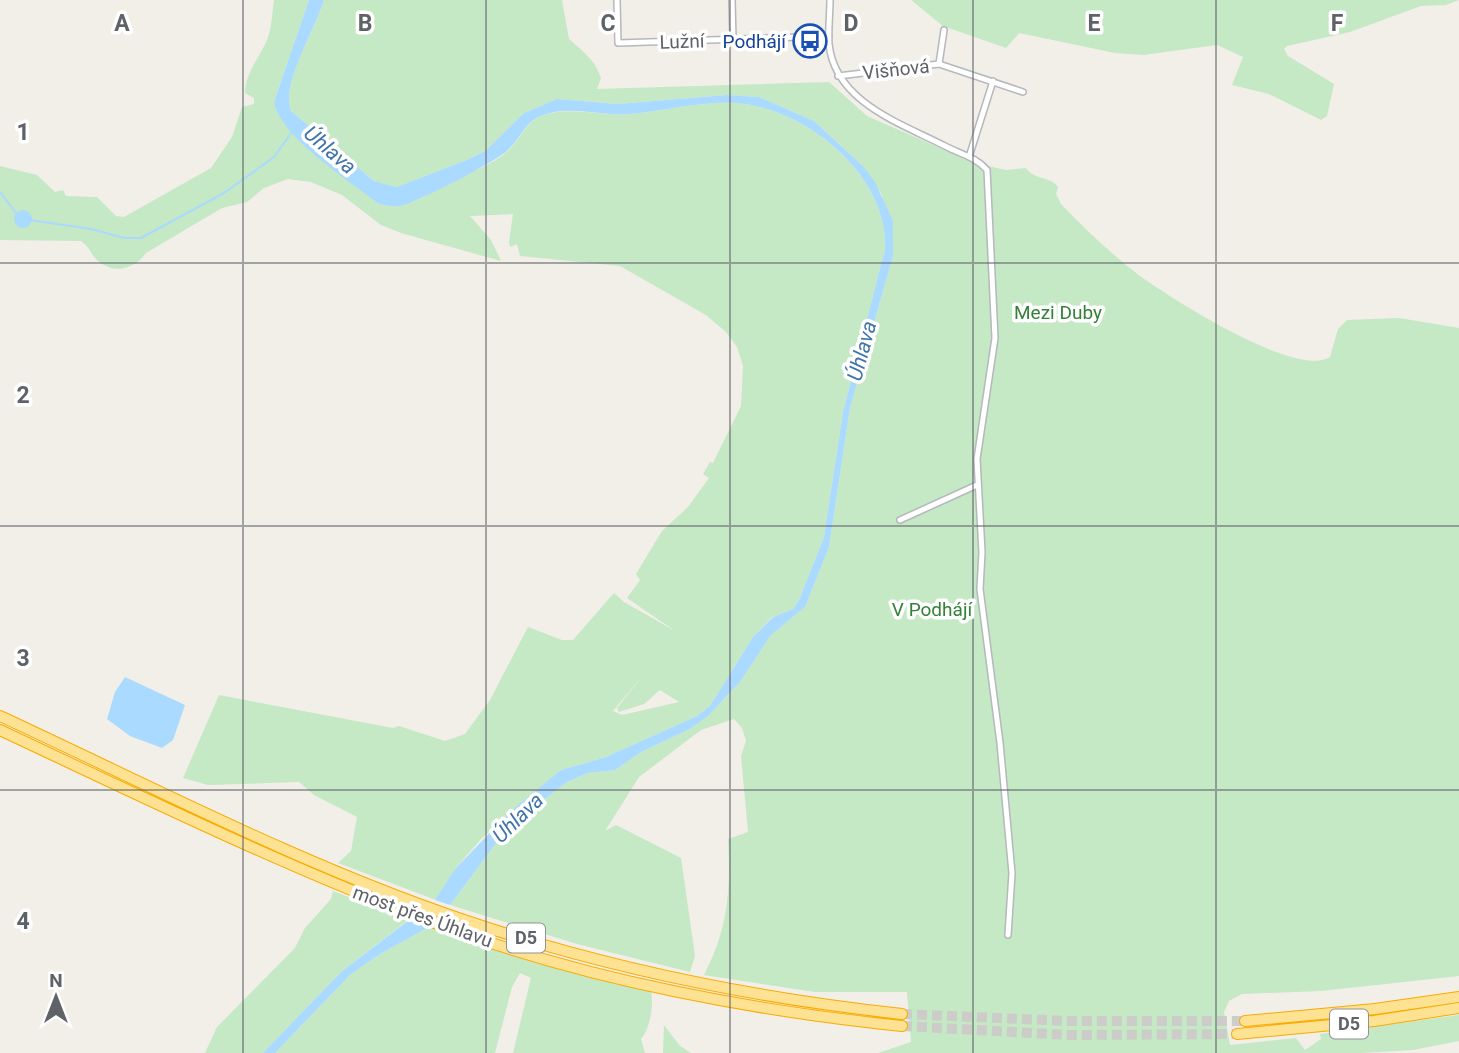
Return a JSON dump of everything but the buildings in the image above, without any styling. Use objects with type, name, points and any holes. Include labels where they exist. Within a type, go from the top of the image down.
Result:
[{"type":"highway","name":"most přes Úhlavu","points":[[0,716],[335,869],[463,920],[594,958],[722,987],[902,1014]]},
{"type":"highway","name":"most přes Úhlavu","points":[[0,730],[330,882],[459,932],[591,970],[720,999],[902,1026]]},
{"type":"highway","name":"D5","points":[[1245,1021],[1375,1009],[1459,997]]},
{"type":"highway","name":"D5","points":[[1237,1034],[1374,1021],[1459,1008]]},
{"type":"street","name":"Lužní","points":[[617,0],[618,43],[829,36]]},
{"type":"street","points":[[733,0],[733,39]]},
{"type":"street","points":[[830,0],[829,36],[838,76],[868,106],[969,157],[987,170],[995,338],[977,459],[983,628],[1000,743],[1012,873],[1008,935]]},
{"type":"street","points":[[939,65],[944,30]]},
{"type":"street","name":"Višňová","points":[[838,76],[939,65],[1023,92]]},
{"type":"street","points":[[969,157],[993,81]]},
{"type":"street","points":[[900,520],[978,485]]},
{"type":"green space","points":[[274,0],[309,0],[274,102],[308,147],[379,204],[399,205],[416,200],[488,165],[509,150],[527,126],[541,116],[563,111],[630,114],[696,105],[736,103],[762,108],[789,118],[815,132],[838,150],[858,172],[873,196],[883,222],[885,249],[843,412],[824,537],[799,600],[793,609],[772,617],[753,637],[710,706],[697,716],[606,757],[561,770],[481,839],[455,869],[436,900],[338,863],[351,851],[357,817],[314,795],[299,782],[208,785],[183,778],[219,695],[393,728],[399,726],[445,741],[465,734],[490,700],[528,627],[562,640],[573,640],[614,593],[624,602],[675,631],[627,598],[640,580],[636,574],[662,531],[688,507],[709,478],[703,474],[710,462],[713,463],[741,406],[743,366],[737,347],[726,332],[706,315],[620,266],[520,256],[517,244],[510,247],[509,242],[513,214],[470,216],[491,240],[501,261],[401,233],[381,225],[342,195],[311,182],[288,179],[264,188],[247,202],[222,208],[146,253],[129,267],[116,269],[102,264],[81,241],[0,240],[0,166],[37,175],[55,192],[63,190],[66,196],[97,197],[116,216],[124,217],[211,168],[232,137],[242,107],[254,104],[254,98],[245,93],[246,85],[269,35]],"holes":[[[645,673],[617,708],[619,712],[644,704],[660,690],[679,702],[622,715],[613,711]]]},
{"type":"green space","points":[[324,0],[562,0],[569,39],[595,65],[601,78],[597,89],[829,82],[867,116],[974,163],[1006,170],[1026,168],[1029,172],[1051,181],[1058,187],[1056,194],[1061,204],[1140,276],[1234,333],[1290,357],[1313,361],[1330,357],[1338,329],[1347,320],[1399,318],[1459,328],[1459,976],[1321,991],[1242,994],[1229,1001],[1224,1012],[1230,1045],[1296,1038],[1305,1050],[1321,1039],[1320,1034],[1459,1015],[1459,1041],[1413,1050],[1361,1053],[878,1053],[911,1042],[907,992],[815,992],[704,975],[718,942],[726,909],[728,839],[748,832],[741,756],[746,741],[742,728],[734,719],[701,730],[639,777],[605,831],[616,825],[681,858],[695,956],[690,972],[577,944],[450,905],[502,835],[567,782],[588,773],[615,770],[643,751],[690,729],[707,717],[740,682],[771,635],[805,607],[829,547],[850,408],[893,256],[882,195],[864,167],[814,121],[759,97],[727,95],[617,104],[557,99],[524,113],[485,151],[469,159],[397,187],[374,181],[291,111],[290,87],[294,73]]},
{"type":"green space","points":[[911,0],[1459,0],[1446,5],[1421,6],[1350,32],[1287,46],[1284,49],[1288,56],[1334,84],[1327,116],[1321,120],[1269,94],[1232,85],[1243,57],[1217,45],[1143,55],[1115,53],[1019,33],[1006,48],[943,26]]},
{"type":"green space","points":[[333,891],[408,920],[341,972],[263,1053],[205,1053],[217,1027],[295,948],[305,928],[331,899]]},
{"type":"green space","points":[[429,927],[549,965],[651,991],[650,1016],[641,1039],[645,1053],[513,1053],[531,978],[520,973],[512,987],[495,1053],[275,1053],[350,975],[380,954]]},
{"type":"green space","points":[[664,1025],[680,1046],[691,1053],[663,1053]]},
{"type":"water","name":"Úhlava","points":[[309,0],[324,0],[294,73],[290,87],[291,111],[374,181],[397,187],[469,159],[485,151],[524,113],[557,99],[617,104],[727,95],[759,97],[814,121],[864,167],[875,182],[893,221],[893,256],[850,408],[829,547],[805,607],[771,635],[740,682],[707,717],[690,729],[643,751],[615,770],[588,773],[567,782],[526,813],[502,835],[450,905],[429,927],[380,954],[350,975],[275,1053],[263,1053],[341,972],[435,900],[455,869],[510,812],[561,770],[606,757],[697,716],[710,706],[753,637],[773,617],[793,609],[824,537],[843,412],[885,249],[883,222],[873,196],[858,172],[838,150],[815,132],[789,118],[762,108],[736,103],[696,105],[630,114],[563,111],[541,116],[531,122],[508,150],[456,181],[400,206],[379,204],[303,144],[279,116],[274,102]]},
{"type":"water","points":[[23,210],[29,213],[32,219],[29,225],[23,228],[17,225],[14,219],[17,213]]},
{"type":"water","points":[[125,677],[185,705],[173,740],[162,748],[130,736],[107,719],[115,692]]},
{"type":"pier","points":[[432,899],[453,906],[432,928],[404,919]]},
{"type":"waterway","name":"Úhlava","points":[[30,220],[91,229],[124,238],[141,238],[224,193],[274,157],[292,132]]},
{"type":"waterway","points":[[0,192],[16,213]]},
{"type":"tunnel","points":[[902,1014],[1070,1021],[1245,1021]]},
{"type":"tunnel","points":[[902,1026],[1070,1035],[1237,1034]]},
{"type":"place","name":"Podhájí","points":[[810,41]]},
{"type":"park label","name":"Mezi Duby","points":[[1058,312]]},
{"type":"park label","name":"V Podhájí","points":[[932,609]]}]
